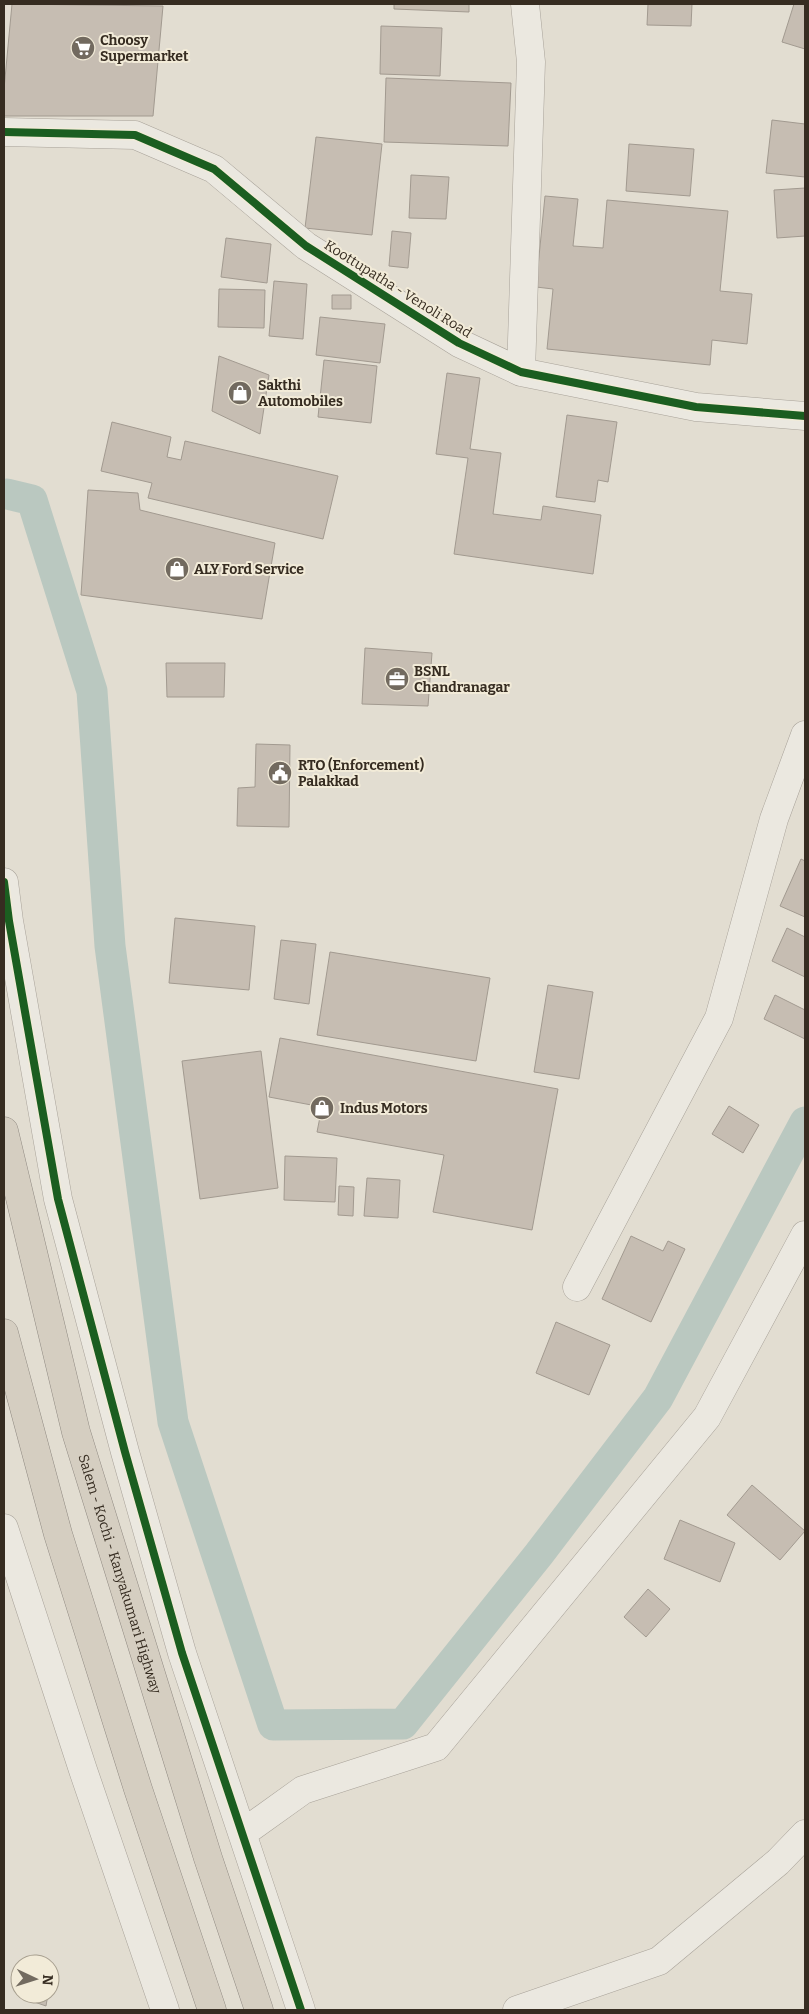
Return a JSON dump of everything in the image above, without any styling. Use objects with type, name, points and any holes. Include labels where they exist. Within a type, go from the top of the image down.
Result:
[{"type":"highway","name":"Salem - Kochi - Kanyakumari Highway","points":[[4,1131],[76,1432],[208,1858],[259,2010]]},
{"type":"highway","points":[[4,1333],[58,1534],[138,1789],[212,2010]]},
{"type":"street","points":[[521,372],[531,62],[525,4]]},
{"type":"street","name":"Koottupatha - Venoli Road","points":[[4,132],[135,136],[214,169],[306,246],[459,343],[521,372],[696,407],[804,407]]},
{"type":"street","points":[[577,1287],[719,1018],[774,819],[805,735]]},
{"type":"street","points":[[4,882],[9,921],[58,1200],[128,1462],[182,1653],[301,2010]]},
{"type":"street","points":[[243,1834],[303,1790],[436,1747],[708,1417],[805,1235]]},
{"type":"street","points":[[4,1528],[83,1770],[165,2010]]},
{"type":"street","points":[[517,2010],[659,1961],[778,1862],[805,1834]]},
{"type":"building","name":"Choosy Supermarket","points":[[12,4],[163,6],[153,116],[4,116],[4,89]]},
{"type":"building","points":[[394,4],[469,4],[469,12],[394,9]]},
{"type":"building","points":[[648,4],[692,4],[691,26],[647,25]]},
{"type":"building","points":[[794,4],[805,4],[805,49],[782,42]]},
{"type":"building","points":[[381,26],[442,28],[440,76],[380,74]]},
{"type":"building","points":[[386,78],[511,83],[508,146],[384,142]]},
{"type":"building","points":[[772,120],[805,124],[805,177],[766,173]]},
{"type":"building","points":[[316,137],[382,144],[372,235],[305,228]]},
{"type":"building","points":[[629,144],[694,149],[690,196],[626,191]]},
{"type":"building","points":[[411,175],[449,177],[446,219],[409,218]]},
{"type":"building","points":[[805,188],[805,236],[777,238],[774,190]]},
{"type":"building","points":[[545,196],[578,199],[573,246],[603,248],[607,200],[728,211],[720,291],[752,294],[747,344],[712,340],[710,365],[547,349],[553,289],[536,287]]},
{"type":"building","points":[[392,231],[411,233],[408,268],[389,266]]},
{"type":"building","points":[[226,238],[271,244],[267,283],[221,277]]},
{"type":"building","points":[[274,281],[307,284],[303,339],[269,336]]},
{"type":"building","points":[[219,289],[265,290],[264,328],[218,327]]},
{"type":"building","points":[[332,295],[351,295],[351,309],[332,309]]},
{"type":"building","points":[[320,317],[385,324],[380,363],[316,355]]},
{"type":"building","name":"Sakthi Automobiles","points":[[219,356],[269,375],[260,434],[212,411]]},
{"type":"building","points":[[324,360],[377,366],[371,423],[318,417]]},
{"type":"building","points":[[447,373],[480,378],[470,449],[501,453],[493,514],[541,520],[543,506],[601,515],[593,574],[454,554],[468,458],[436,454]]},
{"type":"building","points":[[567,415],[617,422],[608,482],[598,480],[595,502],[556,497]]},
{"type":"building","points":[[112,422],[171,437],[167,457],[181,460],[185,441],[338,476],[323,539],[148,498],[152,483],[101,471]]},
{"type":"building","name":"ALY Ford Service","points":[[88,490],[138,493],[140,510],[275,543],[262,619],[81,595]]},
{"type":"building","name":"BSNL Chandranagar","points":[[365,648],[432,653],[428,706],[362,704]]},
{"type":"building","points":[[166,663],[225,663],[224,697],[167,697]]},
{"type":"building","points":[[256,744],[290,745],[289,827],[237,826],[238,788],[255,787]]},
{"type":"building","points":[[801,859],[805,861],[805,917],[780,906]]},
{"type":"building","points":[[175,918],[255,926],[249,990],[169,983]]},
{"type":"building","points":[[787,928],[805,937],[805,977],[772,961]]},
{"type":"building","points":[[281,940],[316,944],[309,1004],[274,999]]},
{"type":"building","points":[[330,952],[490,978],[476,1061],[317,1035]]},
{"type":"building","points":[[548,985],[593,992],[579,1079],[534,1072]]},
{"type":"building","points":[[775,995],[805,1010],[805,1039],[764,1019]]},
{"type":"building","points":[[280,1038],[558,1089],[532,1230],[433,1212],[444,1155],[317,1132],[322,1107],[269,1097]]},
{"type":"building","points":[[261,1051],[278,1188],[200,1199],[182,1061]]},
{"type":"building","points":[[729,1106],[759,1125],[743,1153],[712,1134]]},
{"type":"building","points":[[285,1156],[337,1158],[335,1202],[284,1200]]},
{"type":"building","points":[[367,1178],[400,1180],[398,1218],[364,1216]]},
{"type":"building","points":[[339,1186],[354,1187],[353,1216],[338,1215]]},
{"type":"building","points":[[631,1236],[663,1251],[668,1241],[685,1249],[651,1322],[602,1299]]},
{"type":"building","points":[[556,1322],[610,1345],[589,1395],[536,1373]]},
{"type":"building","points":[[752,1485],[805,1531],[780,1560],[727,1515]]},
{"type":"building","points":[[680,1520],[735,1543],[720,1582],[664,1559]]},
{"type":"building","points":[[648,1589],[670,1609],[646,1637],[624,1617]]},
{"type":"waterway","points":[[7,494],[32,500],[92,691],[110,946],[173,1422],[273,1725],[403,1724],[539,1554],[658,1398],[805,1122]]},
{"type":"cycle path","points":[[4,132],[135,135],[214,169],[306,246],[459,343],[521,372],[696,407],[805,416]]},
{"type":"cycle path","points":[[4,882],[9,921],[58,1199],[125,1452],[182,1653],[301,2010]]},
{"type":"place","name":"Choosy Supermarket","points":[[83,48]]},
{"type":"place","name":"Sakthi Automobiles","points":[[240,393]]},
{"type":"place","name":"ALY Ford Service","points":[[177,569]]},
{"type":"place","name":"BSNL Chandranagar","points":[[397,679]]},
{"type":"place","name":"RTO (Enforcement) Palakkad","points":[[280,773]]},
{"type":"place","name":"Indus Motors","points":[[322,1108]]}]
